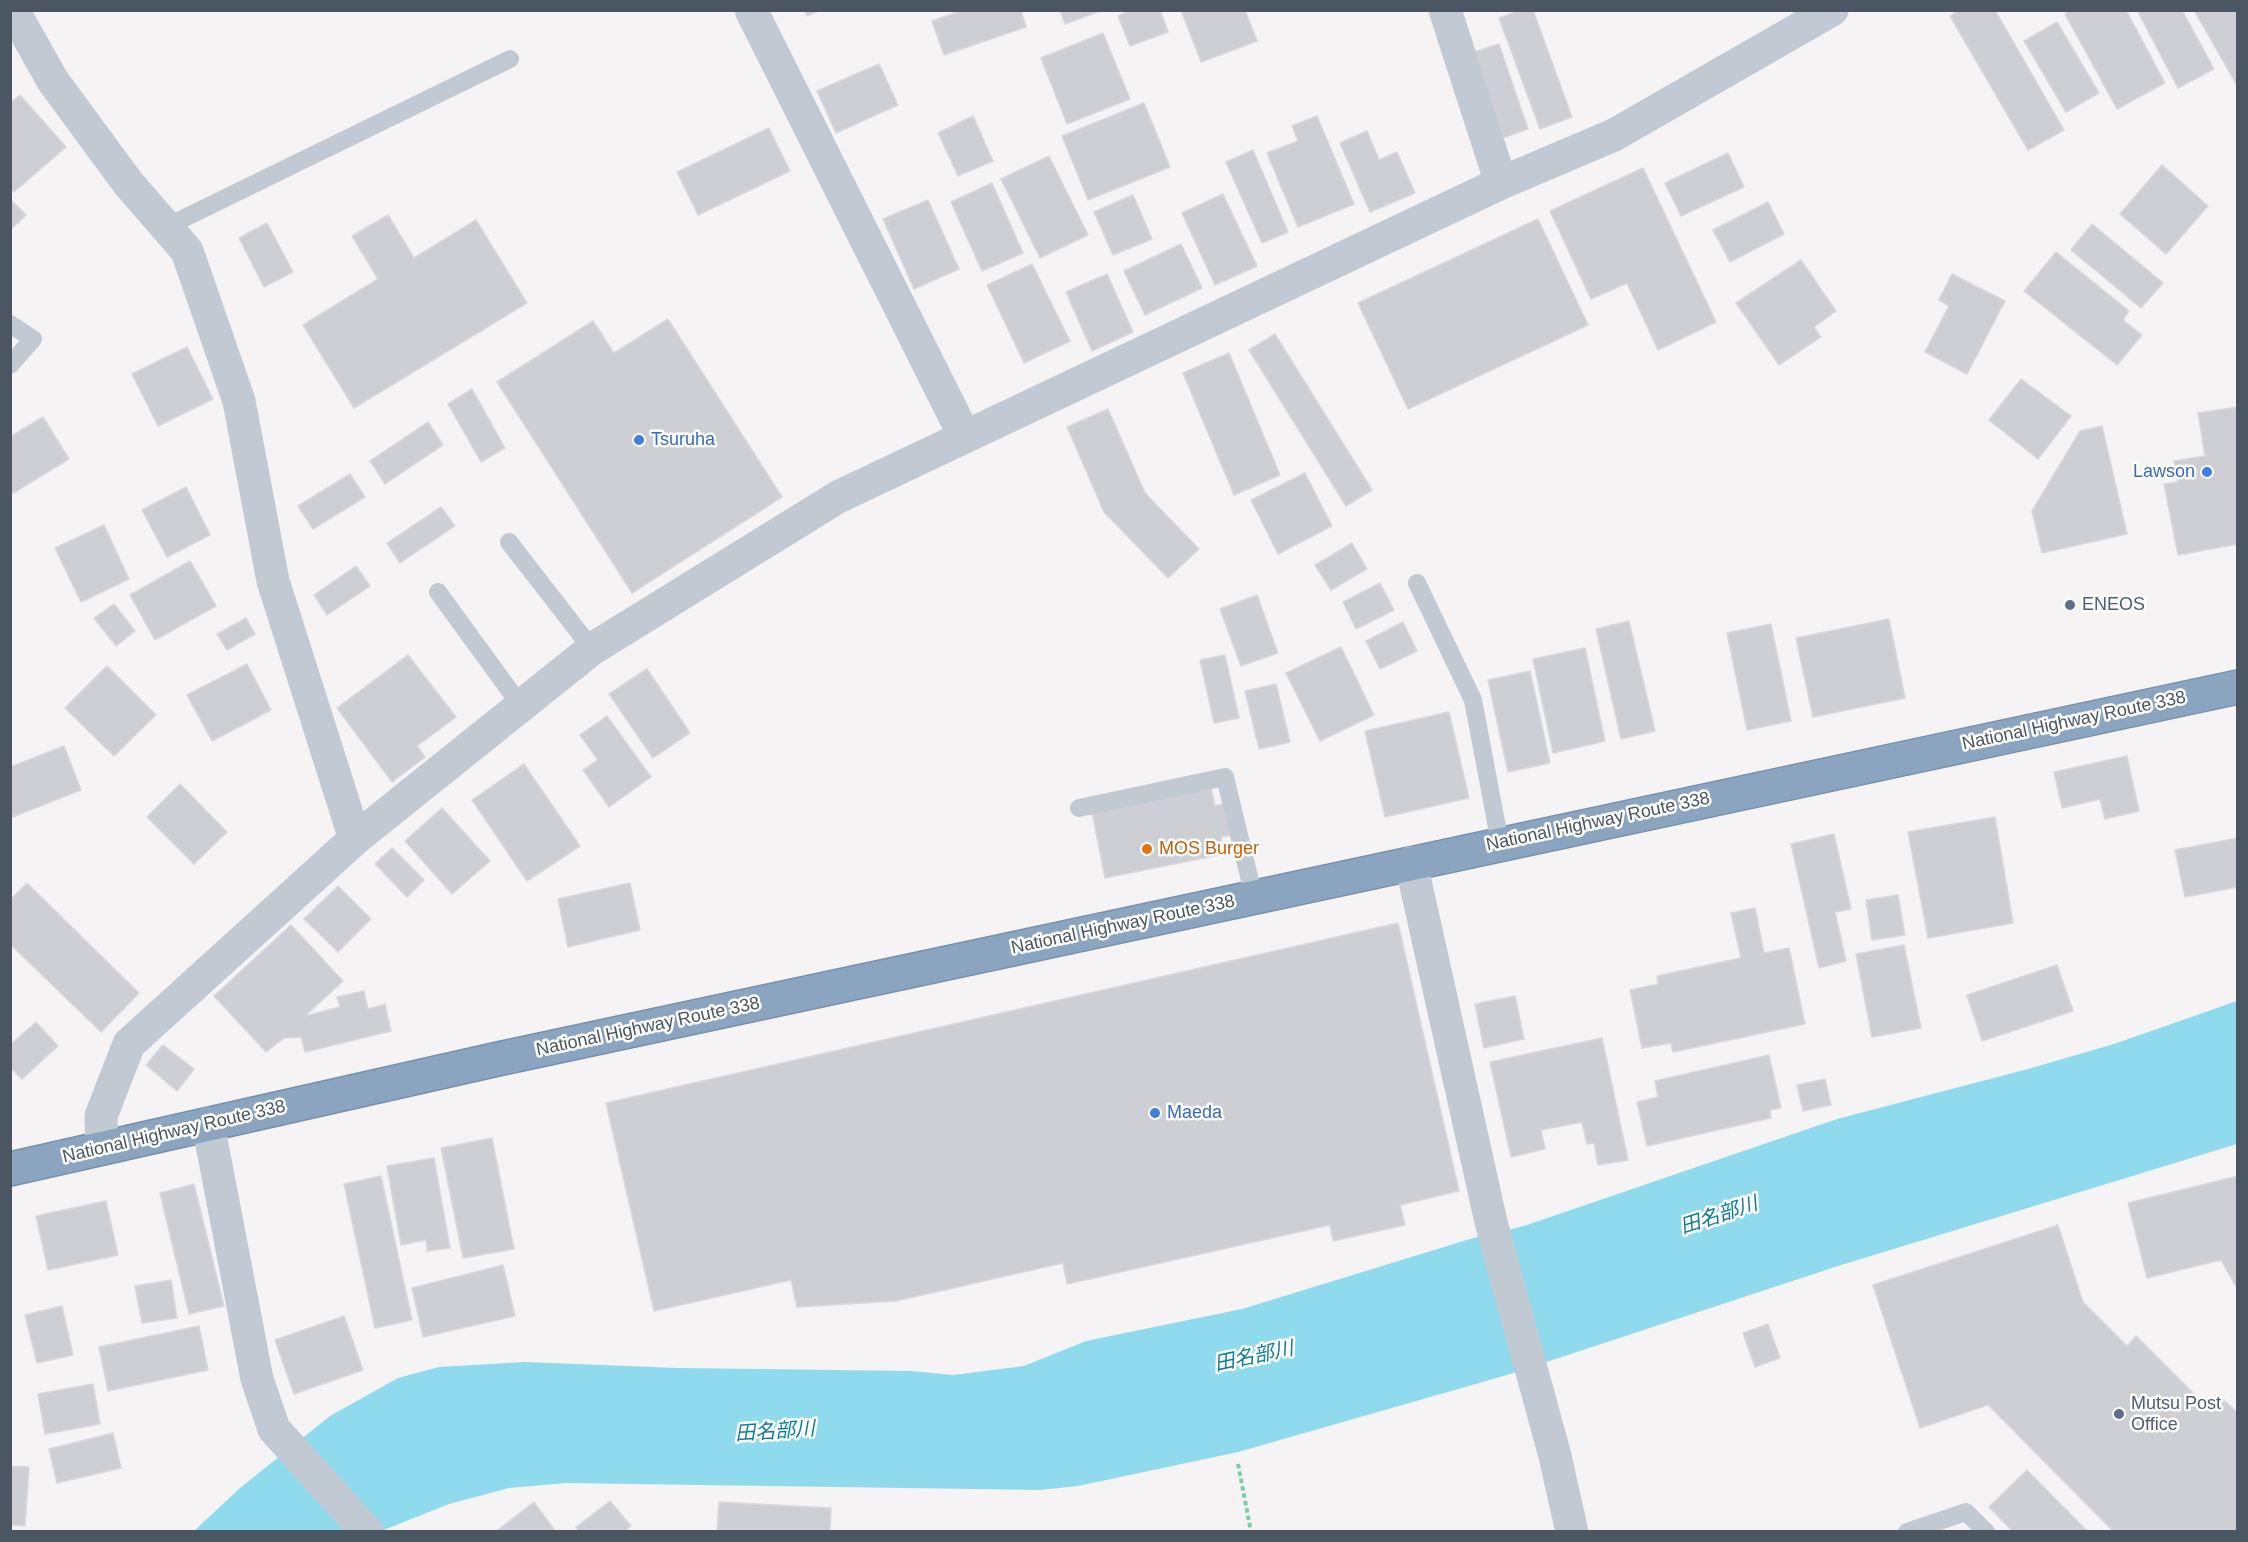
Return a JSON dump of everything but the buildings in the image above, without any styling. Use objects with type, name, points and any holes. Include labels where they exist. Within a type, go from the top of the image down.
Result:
[{"type":"highway","name":"National Highway Route 338","points":[[10,1169],[1500,843],[2238,687]]},
{"type":"street","points":[[13,10],[53,81],[128,183],[186,251],[239,401],[273,581],[355,839]]},
{"type":"street","points":[[751,10],[964,435]]},
{"type":"street","points":[[1444,10],[1502,183]]},
{"type":"street","points":[[102,1148],[101,1116],[129,1044],[355,839],[592,649],[838,497],[964,435],[1502,183],[1614,135],[1832,10]]},
{"type":"street","points":[[1411,863],[1491,1222],[1555,1456],[1572,1532]]},
{"type":"street","points":[[208,1124],[257,1379],[274,1429],[367,1532]]},
{"type":"lane","points":[[166,227],[510,59]]},
{"type":"lane","points":[[10,324],[33,339],[10,365]]},
{"type":"lane","points":[[509,542],[592,649]]},
{"type":"lane","points":[[1417,583],[1473,700],[1500,843]]},
{"type":"lane","points":[[438,592],[521,706]]},
{"type":"lane","points":[[1079,808],[1225,777],[1254,897]]},
{"type":"lane","points":[[1907,1532],[1966,1512],[1986,1532]]},
{"type":"path","points":[[1238,1464],[1251,1532]]},
{"type":"water","name":"田名部川","points":[[2237,1001],[2237,1144],[1838,1266],[1507,1375],[1238,1452],[1078,1486],[1040,1490],[566,1483],[509,1488],[449,1504],[381,1531],[193,1532],[240,1488],[330,1416],[398,1378],[439,1367],[525,1362],[679,1368],[911,1371],[953,1375],[1024,1366],[1086,1341],[1242,1309],[1470,1239],[1524,1226],[1837,1119],[2114,1044]]},
{"type":"place","name":"Tsuruha","points":[[639,440]]},
{"type":"place","name":"Lawson","points":[[2207,472]]},
{"type":"place","name":"ENEOS","points":[[2070,605]]},
{"type":"place","name":"MOS Burger","points":[[1147,849]]},
{"type":"place","name":"Maeda","points":[[1155,1113]]},
{"type":"place","name":"Mutsu Post Office","points":[[2119,1414]]}]
